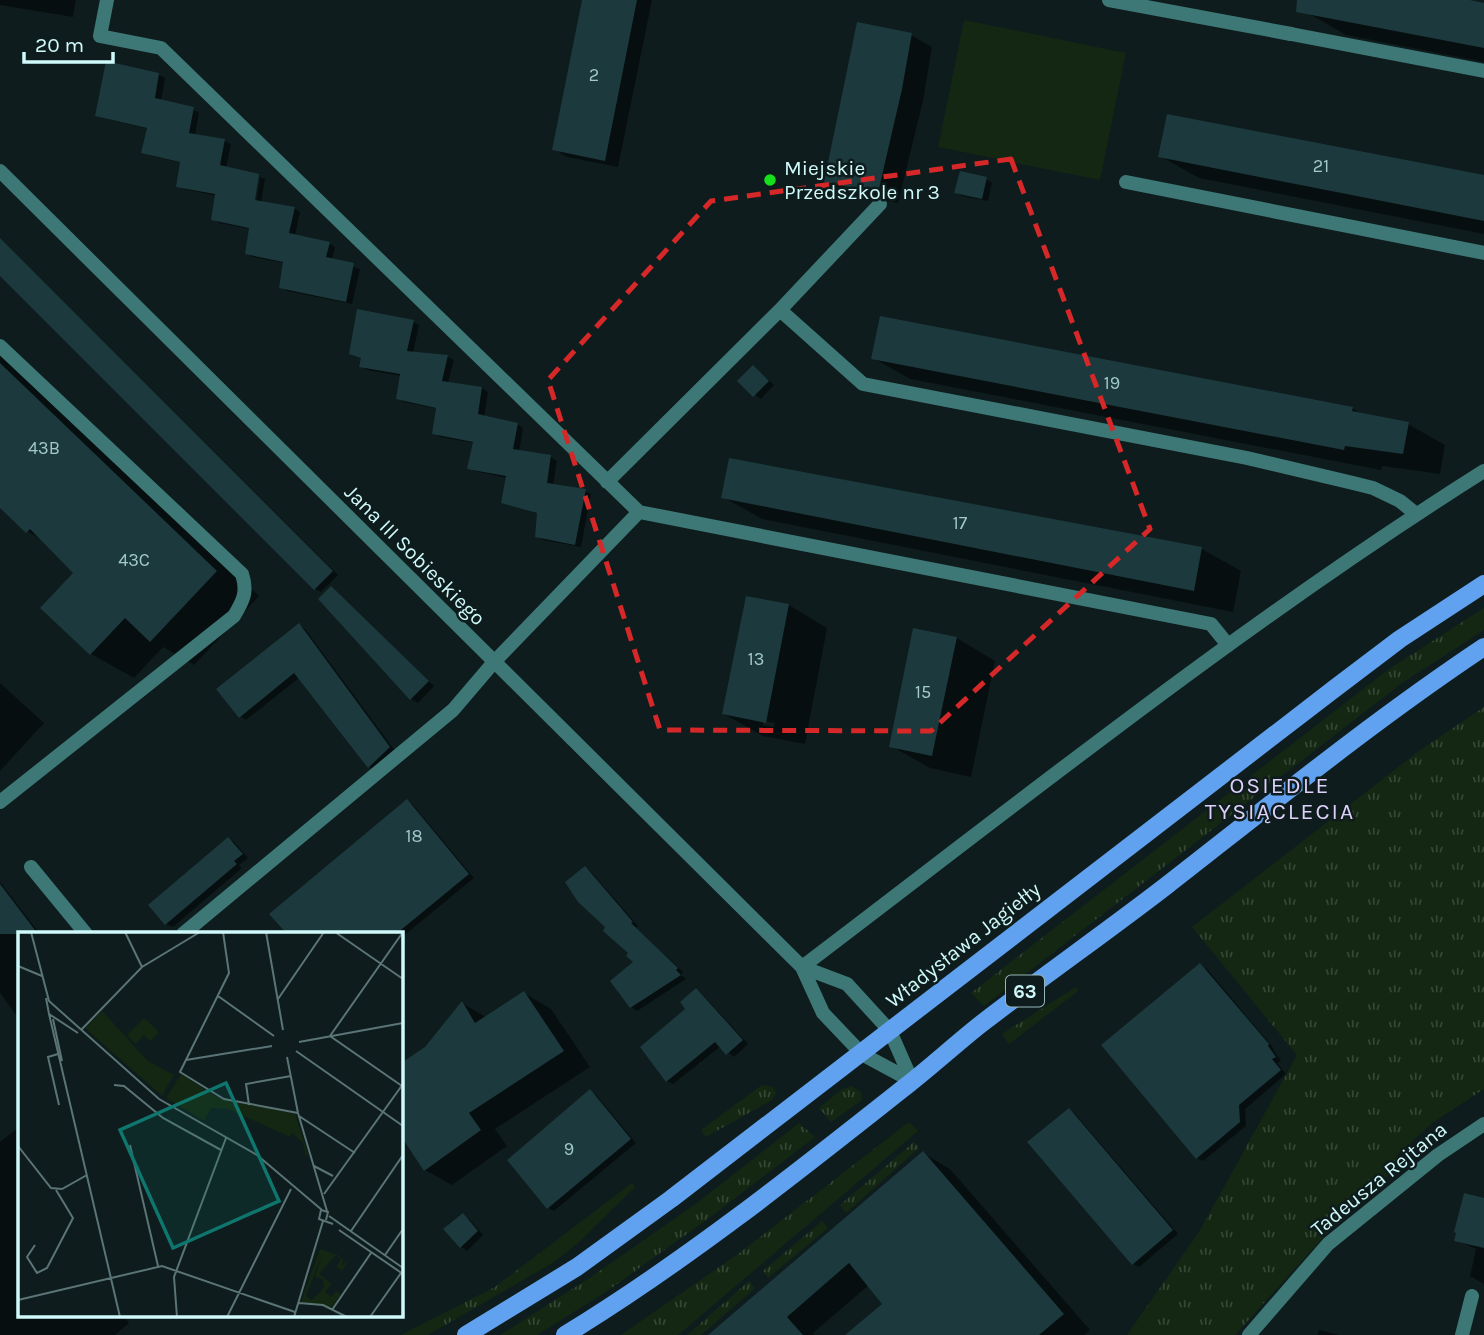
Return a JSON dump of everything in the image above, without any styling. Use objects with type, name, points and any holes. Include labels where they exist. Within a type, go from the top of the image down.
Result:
[{"type":"main road","name":"Władysława Jagiełły","points":[[466,1335],[577,1268],[862,1054],[948,984],[1400,639],[1484,584]]},
{"type":"main road","name":"63","points":[[565,1335],[707,1237],[1366,730],[1484,647]]},
{"type":"street","points":[[107,0],[100,36],[161,48],[639,512],[1211,624],[1228,645]]},
{"type":"street","points":[[1109,0],[1484,71]]},
{"type":"street","name":"Jana III Sobieskiego","points":[[0,171],[802,967],[824,1013],[862,1054],[912,1081]]},
{"type":"street","points":[[1126,182],[1484,253]]},
{"type":"street","points":[[607,482],[780,310],[880,204]]},
{"type":"street","points":[[780,310],[863,384],[1247,458],[1353,482],[1400,501],[1416,514]]},
{"type":"street","points":[[0,346],[242,574],[245,584],[245,598],[234,616],[0,802]]},
{"type":"street","points":[[802,967],[1228,645],[1416,514],[1484,471]]},
{"type":"street","points":[[185,932],[453,710],[494,662],[639,512]]},
{"type":"street","points":[[31,867],[84,932]]},
{"type":"street","name":"Jana III Sobieskiego","points":[[802,967],[847,984],[890,1031],[912,1081]]},
{"type":"street","name":"Tadeusza Rejtana","points":[[1249,1335],[1328,1244],[1438,1155],[1484,1124]]},
{"type":"street","points":[[1462,1335],[1472,1296]]},
{"type":"highlighted area","points":[[1011,159],[1150,529],[931,731],[660,730],[548,380],[711,201]]},
{"type":"green space","points":[[964,20],[1126,53],[1100,180],[938,147]]},
{"type":"green space","points":[[1484,608],[1484,630],[1402,683],[984,1006],[971,993],[1389,669]]},
{"type":"green space","points":[[1484,707],[1484,1089],[1432,1123],[1396,1156],[1402,1164],[1346,1212],[1235,1335],[1127,1335],[1199,1232],[1297,1055],[1192,927],[1419,751]]},
{"type":"green space","points":[[1076,987],[1078,991],[1009,1044],[1002,1034]]},
{"type":"green space","points":[[762,1085],[773,1087],[776,1093],[772,1100],[706,1137],[701,1130]]},
{"type":"green space","points":[[852,1086],[861,1092],[862,1100],[831,1122],[819,1108],[841,1090]]},
{"type":"green space","points":[[909,1122],[918,1131],[678,1335],[621,1335],[738,1254]]},
{"type":"green space","points":[[799,1123],[815,1137],[606,1292],[537,1335],[500,1335],[591,1277],[697,1203]]},
{"type":"green space","points":[[914,1142],[919,1148],[846,1213],[840,1205]]},
{"type":"green space","points":[[632,1183],[635,1187],[578,1243],[554,1262],[428,1335],[401,1335],[495,1287]]},
{"type":"green space","points":[[822,1221],[828,1228],[768,1278],[763,1271]]},
{"type":"green space","points":[[749,1281],[755,1288],[701,1335],[687,1335]]},
{"type":"building","points":[[582,0],[637,0],[605,161],[552,150]]},
{"type":"building","points":[[1297,0],[1470,0],[1484,3],[1484,48],[1296,12]]},
{"type":"building","points":[[857,22],[912,33],[878,193],[824,182]]},
{"type":"building","points":[[106,61],[159,73],[155,98],[194,107],[189,133],[225,139],[220,165],[259,174],[255,200],[295,207],[289,233],[330,242],[326,257],[354,263],[346,302],[279,288],[283,262],[245,254],[249,228],[211,220],[215,194],[176,187],[180,162],[141,153],[147,128],[95,116]]},
{"type":"building","points":[[1167,114],[1484,175],[1484,221],[1158,157]]},
{"type":"building","points":[[960,171],[987,177],[982,199],[954,193]]},
{"type":"building","points":[[0,238],[333,571],[314,590],[0,276]]},
{"type":"building","points":[[357,309],[414,320],[407,351],[448,355],[442,381],[482,387],[478,414],[518,423],[513,449],[551,455],[547,483],[586,489],[575,545],[535,537],[537,513],[501,503],[506,476],[467,469],[473,442],[432,434],[436,408],[396,399],[400,374],[359,367],[361,358],[349,354]]},
{"type":"building","points":[[880,316],[1353,407],[1352,411],[1409,422],[1403,454],[1345,446],[1344,450],[871,359]]},
{"type":"building","points":[[0,363],[217,571],[150,642],[125,618],[90,655],[40,608],[73,573],[30,529],[26,533],[0,508]]},
{"type":"building","points":[[753,365],[769,381],[753,397],[737,381]]},
{"type":"building","points":[[729,458],[1202,547],[1194,591],[721,498]]},
{"type":"building","points":[[331,586],[429,681],[410,700],[318,599]]},
{"type":"building","points":[[746,596],[789,604],[766,723],[722,714]]},
{"type":"building","points":[[299,623],[390,747],[368,768],[294,673],[239,718],[216,689]]},
{"type":"building","points":[[913,628],[957,637],[932,756],[889,747]]},
{"type":"building","points":[[407,799],[469,874],[398,932],[285,932],[269,914]]},
{"type":"building","points":[[228,837],[243,854],[234,861],[237,864],[165,925],[148,905]]},
{"type":"building","points":[[585,866],[633,922],[631,923],[678,968],[676,970],[681,975],[630,1008],[610,981],[633,962],[626,956],[628,953],[603,931],[605,927],[578,902],[565,882]]},
{"type":"building","points":[[0,884],[36,932],[0,934]]},
{"type":"building","points":[[1200,963],[1269,1044],[1276,1057],[1272,1059],[1281,1070],[1239,1105],[1240,1122],[1196,1159],[1101,1045]]},
{"type":"building","points":[[696,988],[743,1040],[726,1055],[715,1042],[666,1082],[640,1047],[685,1009],[680,1002]]},
{"type":"building","points":[[524,991],[564,1051],[469,1113],[481,1130],[424,1171],[402,1138],[402,1062],[425,1047],[462,1001],[475,1023]]},
{"type":"building","points":[[590,1089],[631,1139],[547,1209],[507,1160]]},
{"type":"building","points":[[1069,1108],[1173,1230],[1132,1265],[1027,1142]]},
{"type":"building","points":[[923,1151],[1064,1314],[1039,1335],[845,1335],[882,1304],[849,1263],[787,1317],[803,1335],[708,1335]]},
{"type":"building","points":[[1464,1193],[1484,1198],[1484,1248],[1454,1241]]},
{"type":"building","points":[[463,1213],[478,1231],[460,1248],[443,1229]]},
{"type":"place","name":"Miejskie Przedszkole nr 3","points":[[770,180]]},
{"type":"district","name":"OSIEDLE TYSIĄCLECIA","points":[[1280,798]]}]
